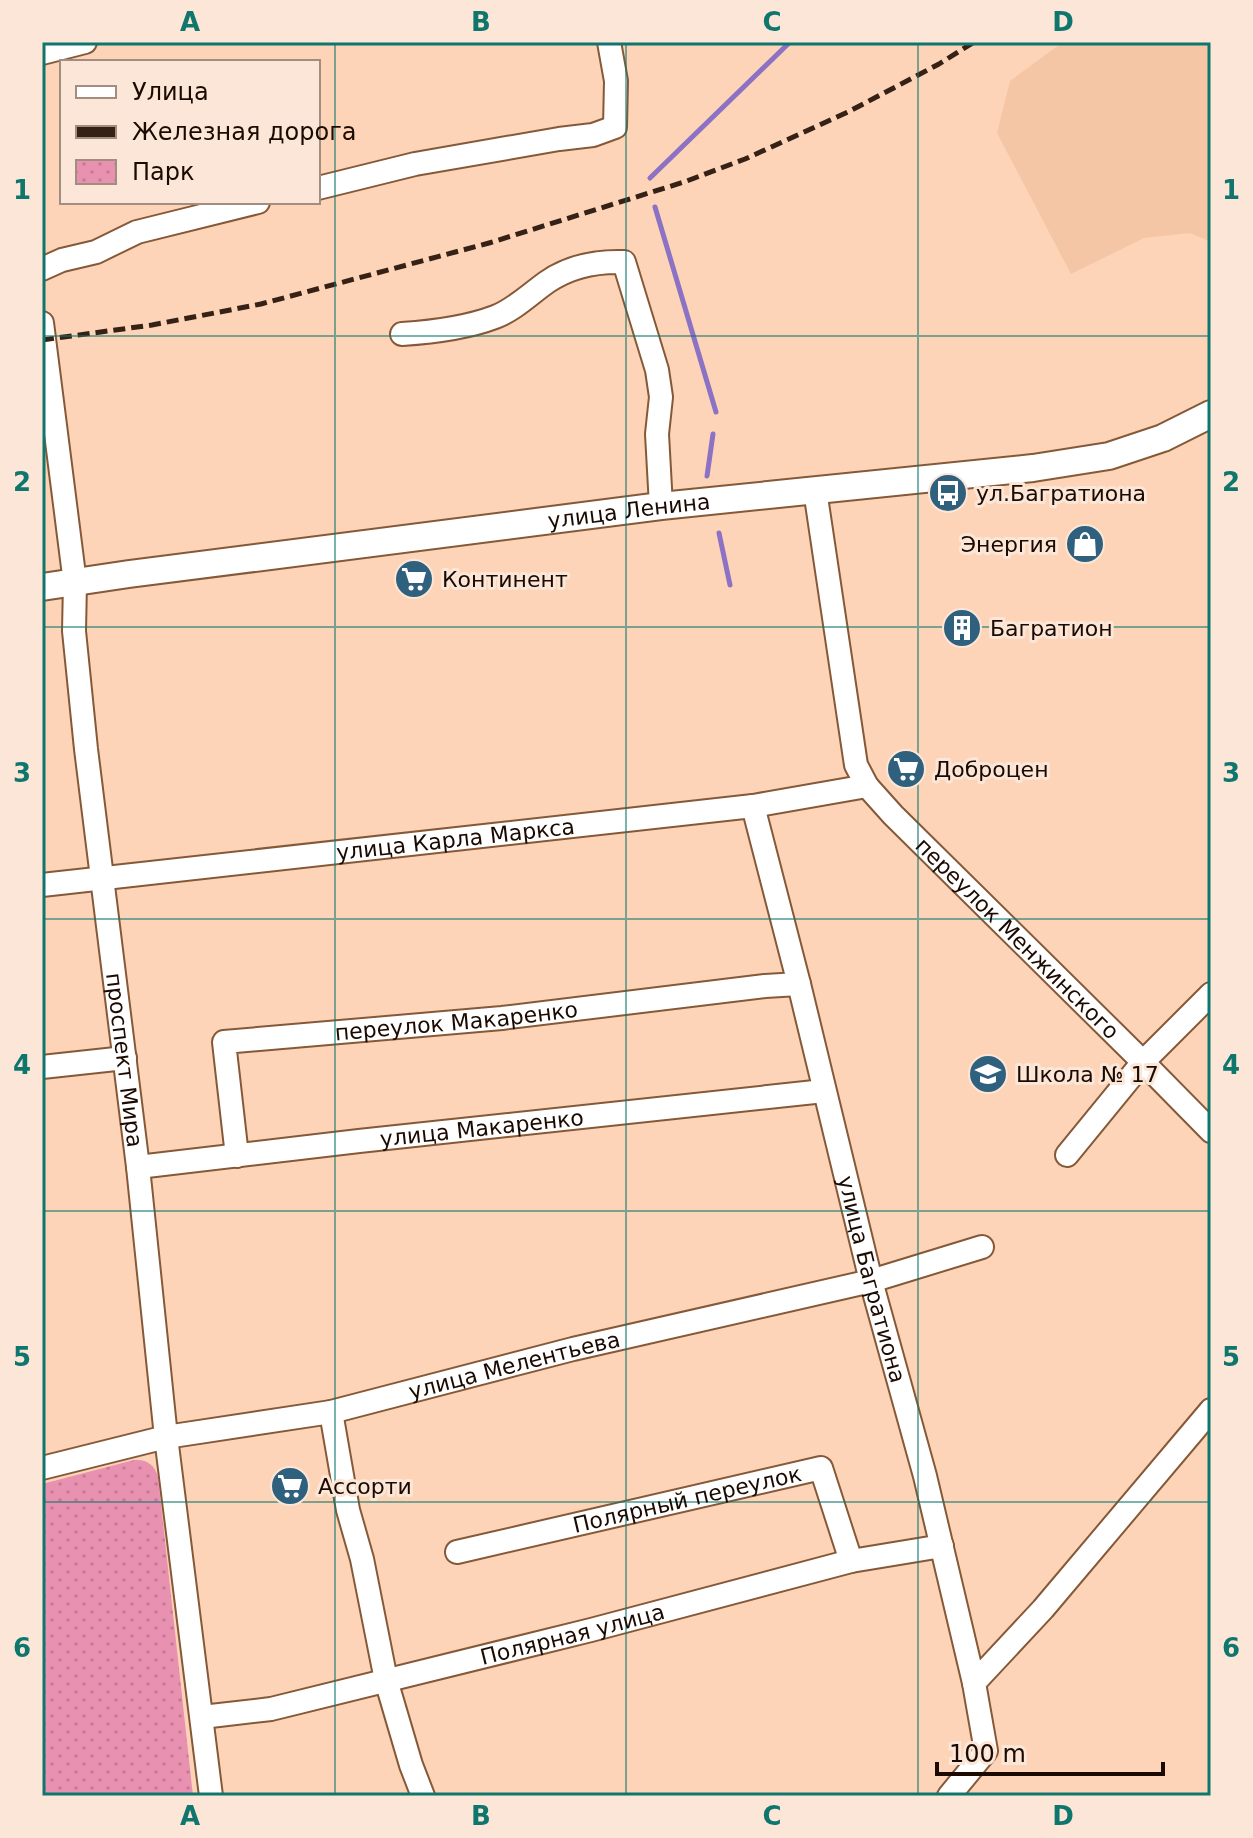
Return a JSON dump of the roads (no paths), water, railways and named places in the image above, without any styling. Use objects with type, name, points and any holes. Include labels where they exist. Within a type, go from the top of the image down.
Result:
[{"type":"main road","name":"улица Ленина","points":[[42,587],[661,506],[1033,468],[1109,456],[1163,438],[1211,414]]},
{"type":"street","points":[[42,53],[85,42]]},
{"type":"street","points":[[320,188],[415,164],[593,135],[615,127],[616,81],[609,42]]},
{"type":"street","points":[[42,269],[62,260],[96,252],[137,232],[250,204]]},
{"type":"street","points":[[402,334],[454,328],[496,317],[550,280],[580,265],[602,261],[624,262],[657,370],[661,397],[657,434],[661,506]]},
{"type":"street","name":"проспект Мира","points":[[42,323],[75,583],[74,631],[86,749],[211,1796]]},
{"type":"street","points":[[815,490],[856,765],[867,786]]},
{"type":"street","name":"улица Карла Маркса","points":[[42,885],[753,806],[867,786]]},
{"type":"street","name":"переулок Менжинского","points":[[867,786],[1211,1131]]},
{"type":"street","name":"улица Багратиона","points":[[753,806],[871,1281],[925,1476],[974,1683],[986,1751],[949,1796]]},
{"type":"street","name":"переулок Макаренко","points":[[237,1156],[224,1042],[502,1018],[799,984]]},
{"type":"street","points":[[1067,1155],[1143,1062],[1211,994]]},
{"type":"street","points":[[42,1067],[125,1058]]},
{"type":"street","name":"улица Макаренко","points":[[138,1167],[824,1091]]},
{"type":"street","name":"улица Мелентьева","points":[[42,1468],[166,1437],[331,1412],[573,1349],[871,1281],[982,1247]]},
{"type":"street","points":[[974,1683],[1043,1609],[1211,1410]]},
{"type":"street","points":[[331,1412],[348,1510],[362,1559],[386,1680],[423,1796]]},
{"type":"street","name":"Полярный переулок","points":[[457,1552],[821,1468],[851,1561]]},
{"type":"street","name":"Полярная улица","points":[[202,1717],[271,1709],[591,1630],[851,1561],[942,1546]]},
{"type":"waterway","points":[[650,178],[790,42]]},
{"type":"waterway","points":[[655,207],[716,412]]},
{"type":"waterway","points":[[707,476],[713,434]]},
{"type":"waterway","points":[[719,533],[730,585]]},
{"type":"railway","points":[[42,340],[152,325],[261,304],[489,243],[684,182],[745,159],[848,112],[974,42]]},
{"type":"place","name":"ул.Багратиона","points":[[948,493]]},
{"type":"place","name":"Энергия","points":[[1085,544]]},
{"type":"place","name":"Континент","points":[[414,579]]},
{"type":"place","name":"Багратион","points":[[962,628]]},
{"type":"place","name":"Доброцен","points":[[906,769]]},
{"type":"place","name":"Школа № 17","points":[[988,1074]]},
{"type":"place","name":"Ассорти","points":[[290,1486]]}]
